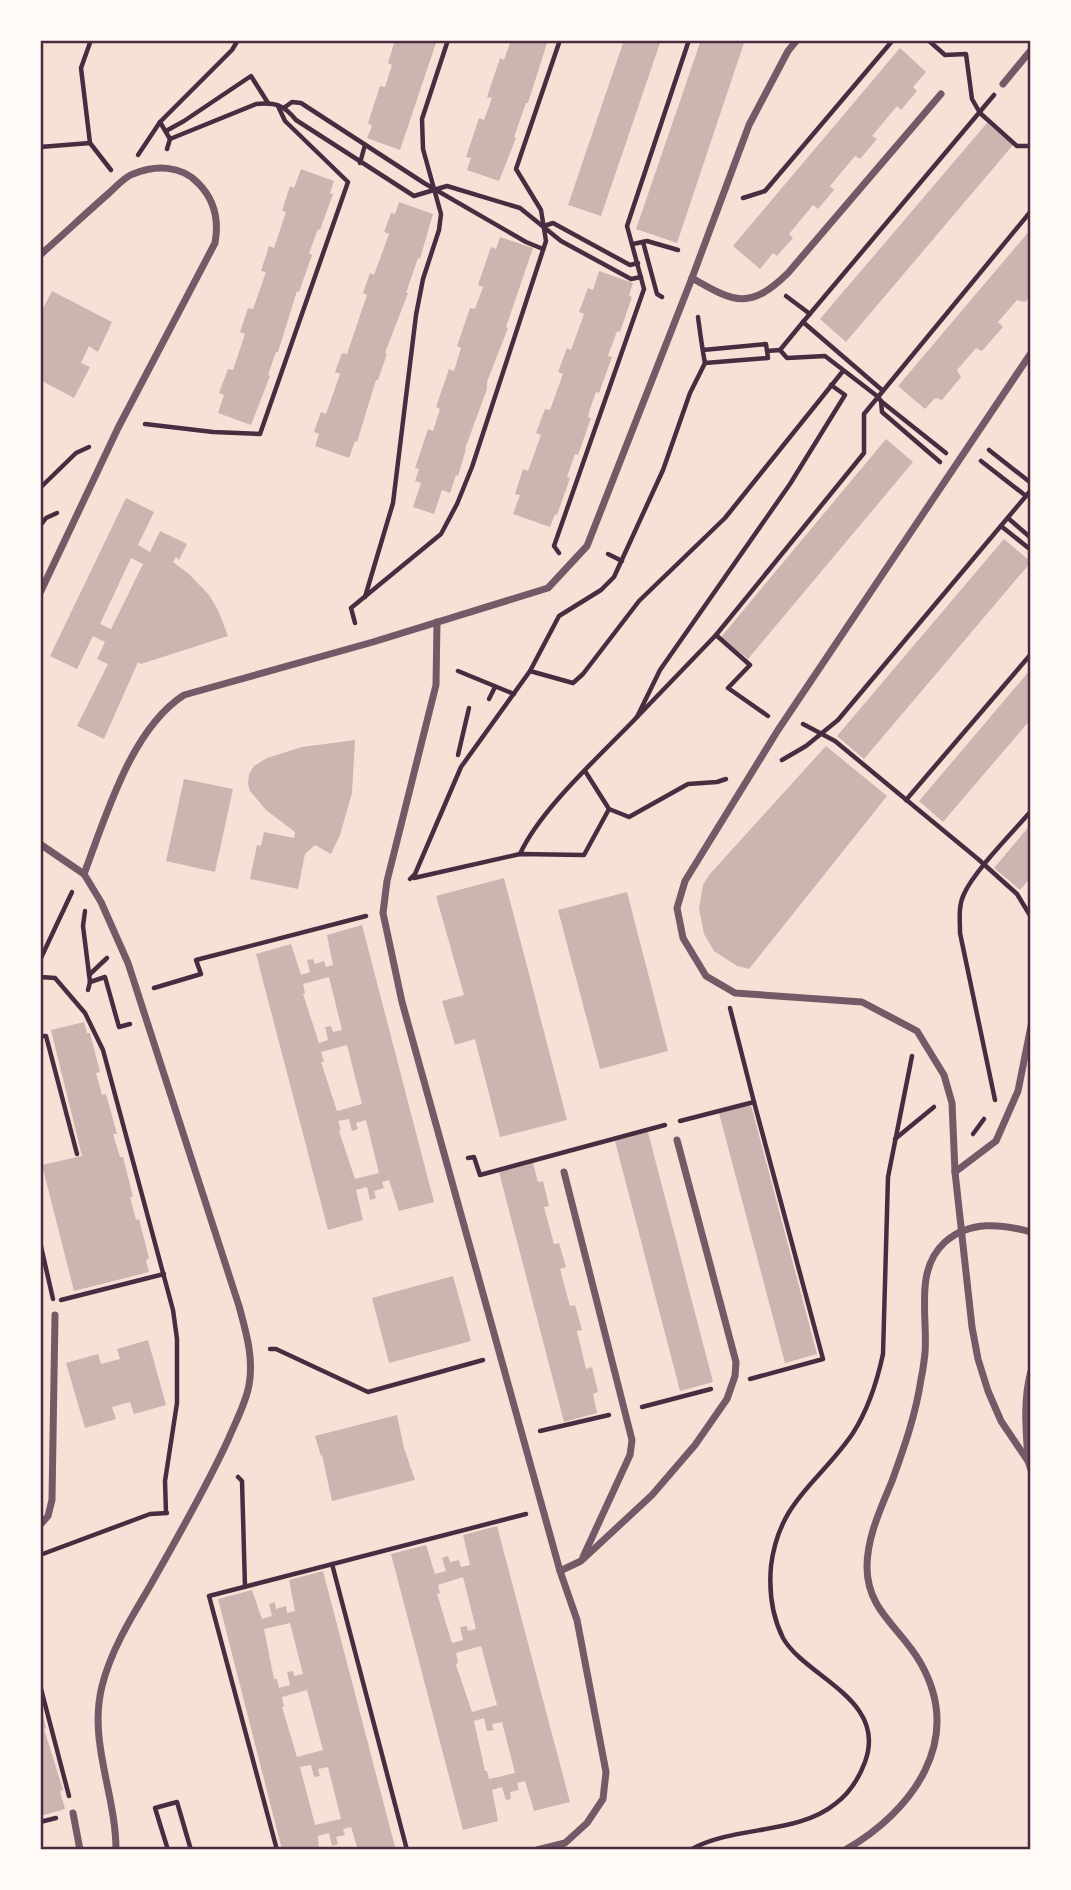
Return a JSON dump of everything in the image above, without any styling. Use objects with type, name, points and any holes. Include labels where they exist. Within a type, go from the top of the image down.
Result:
[{"type":"street","points":[[84,874],[138,743],[168,705],[184,695],[548,588],[587,546],[749,125],[788,51],[797,40]]},
{"type":"street","points":[[1003,84],[1031,50]]},
{"type":"street","points":[[692,278],[722,296],[756,298],[768,292],[789,274],[941,94]]},
{"type":"street","points":[[40,255],[130,175],[152,168],[171,168],[186,174],[198,183],[209,197],[215,211],[218,226],[215,243],[118,428],[40,593]]},
{"type":"street","points":[[1031,353],[778,730],[685,881],[677,908],[682,938],[706,976],[735,993],[862,1002],[916,1031],[944,1075],[952,1103],[961,1232],[978,1359],[988,1391],[1002,1421],[1031,1469]]},
{"type":"street","points":[[436,622],[436,685],[387,881],[383,913],[402,1002],[560,1571],[578,1620],[606,1772],[603,1798],[587,1823],[565,1843],[537,1850]]},
{"type":"street","points":[[40,844],[84,874],[101,902],[128,963],[239,1306],[251,1351],[249,1386],[222,1453],[111,1656],[102,1685],[97,1729],[114,1823],[116,1850]]},
{"type":"street","points":[[955,1172],[996,1141],[1018,1091],[1031,1026]]},
{"type":"street","points":[[560,1571],[581,1560],[652,1495],[695,1445],[727,1399],[735,1376],[736,1362],[677,1140]]},
{"type":"street","points":[[564,1172],[632,1440],[630,1455],[581,1560]]},
{"type":"street","points":[[845,1850],[881,1826],[911,1794],[923,1774],[937,1736],[937,1713],[928,1677],[919,1660],[879,1609],[869,1586],[867,1567],[874,1525],[904,1447],[919,1394],[925,1352],[924,1288],[928,1272],[933,1257],[946,1242],[961,1232],[993,1224],[1031,1231]]},
{"type":"street","points":[[40,1525],[48,1516],[52,1500],[55,1315]]},
{"type":"street","points":[[1028,1461],[1025,1418],[1031,1371]]},
{"type":"street","points":[[74,1813],[79,1850]]},
{"type":"path","points":[[91,40],[81,68],[90,143],[111,171]]},
{"type":"path","points":[[130,175],[140,150],[160,122],[232,50],[238,40]]},
{"type":"path","points":[[365,598],[393,503],[416,315],[441,214],[423,149],[422,118],[448,40]]},
{"type":"path","points":[[355,623],[351,608],[440,534],[457,504],[472,467],[546,241],[541,210],[516,169],[560,40]]},
{"type":"path","points":[[559,554],[554,546],[644,289],[627,226],[689,40]]},
{"type":"path","points":[[743,198],[765,191],[893,40]]},
{"type":"path","points":[[928,40],[945,55],[965,54],[972,99],[980,113],[1017,146],[1031,146]]},
{"type":"path","points":[[166,131],[251,76],[268,103]]},
{"type":"path","points":[[285,107],[292,102],[301,103],[435,188],[526,242],[543,248]]},
{"type":"path","points":[[166,149],[170,139],[256,104],[278,105],[285,107],[296,120],[360,163],[415,197],[447,186],[520,208],[561,241],[631,279],[641,277]]},
{"type":"path","points":[[145,424],[213,432],[260,433],[348,182],[285,121],[278,105]]},
{"type":"path","points":[[780,351],[980,113]]},
{"type":"path","points":[[160,122],[170,139]]},
{"type":"path","points":[[40,147],[90,143]]},
{"type":"path","points":[[360,163],[365,145]]},
{"type":"path","points":[[520,854],[529,835],[585,771],[716,635],[864,453],[864,414],[1031,211]]},
{"type":"path","points":[[543,227],[553,223],[629,265],[638,263]]},
{"type":"path","points":[[633,244],[647,241],[678,250]]},
{"type":"path","points":[[643,242],[657,294],[662,297]]},
{"type":"path","points":[[788,297],[810,314]]},
{"type":"path","points":[[609,809],[584,855],[520,854],[410,879],[415,874],[461,767],[530,671],[559,616],[601,590],[614,577],[663,470],[690,393],[705,363],[698,317]]},
{"type":"path","points":[[803,322],[882,390]]},
{"type":"path","points":[[703,350],[766,344],[768,358],[705,363]]},
{"type":"path","points":[[767,351],[780,351],[787,358],[825,356],[937,446]]},
{"type":"path","points":[[530,671],[573,683],[583,674],[639,601],[725,518],[844,371]]},
{"type":"path","points":[[637,718],[660,670],[790,484],[845,395],[831,385]]},
{"type":"path","points":[[879,399],[882,412],[934,456]]},
{"type":"path","points":[[40,488],[76,453],[90,447]]},
{"type":"path","points":[[989,450],[1031,483]]},
{"type":"path","points":[[981,461],[1026,496]]},
{"type":"path","points":[[782,760],[806,746],[838,720],[1031,490]]},
{"type":"path","points":[[40,526],[46,518],[58,513]]},
{"type":"path","points":[[1007,518],[1031,538]]},
{"type":"path","points":[[1001,526],[1031,550]]},
{"type":"path","points":[[608,554],[622,561]]},
{"type":"path","points":[[716,635],[750,665],[728,688],[760,712]]},
{"type":"path","points":[[906,800],[1031,654]]},
{"type":"path","points":[[458,671],[514,694]]},
{"type":"path","points":[[489,699],[495,687]]},
{"type":"path","points":[[458,755],[468,708]]},
{"type":"path","points":[[803,724],[822,733],[853,756],[985,865],[1017,894],[1029,909],[1031,917]]},
{"type":"path","points":[[585,771],[609,809],[629,817],[688,784],[718,782]]},
{"type":"path","points":[[995,1102],[960,933],[960,910],[964,894],[1031,811]]},
{"type":"path","points":[[40,960],[72,892]]},
{"type":"path","points":[[86,909],[83,926],[90,982],[88,990]]},
{"type":"path","points":[[151,989],[201,974],[196,960],[367,915]]},
{"type":"path","points":[[89,975],[101,963]]},
{"type":"path","points":[[40,977],[55,978],[85,1013],[103,1050],[164,1274],[177,1339],[178,1368],[177,1403],[165,1481],[169,1513],[150,1514],[42,1555]]},
{"type":"path","points":[[90,982],[105,977],[119,1027],[130,1024]]},
{"type":"path","points":[[731,1009],[823,1359],[780,1371]]},
{"type":"path","points":[[690,1850],[722,1837],[787,1825],[824,1812],[851,1789],[867,1757],[867,1732],[851,1699],[806,1662],[784,1638],[775,1613],[770,1582],[780,1527],[800,1494],[852,1434],[869,1403],[878,1374],[883,1354],[888,1177],[916,1031]]},
{"type":"path","points":[[40,1036],[46,1035],[77,1154]]},
{"type":"path","points":[[718,1112],[754,1102]]},
{"type":"path","points":[[895,1139],[926,1112]]},
{"type":"path","points":[[968,1141],[988,1112]]},
{"type":"path","points":[[468,1158],[474,1157],[480,1175],[648,1130]]},
{"type":"path","points":[[40,1242],[54,1302]]},
{"type":"path","points":[[85,1294],[164,1274]]},
{"type":"path","points":[[270,1349],[368,1392],[486,1359]]},
{"type":"path","points":[[681,1397],[717,1388]]},
{"type":"path","points":[[539,1432],[598,1418]]},
{"type":"path","points":[[238,1477],[242,1481],[245,1587]]},
{"type":"path","points":[[277,1850],[209,1596],[526,1514]]},
{"type":"path","points":[[332,1564],[407,1850]]},
{"type":"path","points":[[40,1685],[74,1813]]},
{"type":"path","points":[[168,1850],[155,1808],[177,1802],[191,1850]]},
{"type":"building","points":[[395,40],[437,40],[400,150],[367,138],[372,126],[368,123],[380,86],[385,87],[392,65],[388,63]]},
{"type":"building","points":[[511,40],[548,40],[499,181],[467,170],[471,158],[466,157],[479,118],[484,120],[492,98],[487,97],[500,58],[504,60]]},
{"type":"building","points":[[624,40],[661,40],[601,216],[568,205]]},
{"type":"building","points":[[701,40],[745,40],[677,243],[636,229]]},
{"type":"building","points":[[900,48],[926,72],[913,87],[917,91],[901,110],[897,106],[872,136],[877,139],[860,159],[855,156],[830,186],[834,190],[818,209],[813,205],[789,234],[793,238],[777,256],[773,253],[760,269],[733,246]]},
{"type":"building","points":[[987,123],[1013,145],[846,342],[820,319]]},
{"type":"building","points":[[301,169],[334,181],[330,193],[333,194],[309,253],[312,255],[251,425],[218,413],[224,395],[219,393],[228,369],[233,370],[245,334],[240,332],[248,308],[253,309],[266,272],[261,271],[269,246],[274,248],[286,212],[282,211],[290,186],[294,188]]},
{"type":"building","points":[[399,202],[433,214],[357,442],[355,441],[349,458],[315,446],[319,434],[314,432],[321,412],[326,414],[340,374],[335,372],[342,353],[347,354],[367,295],[363,293],[370,273],[374,275],[389,234],[384,232],[391,213],[395,214]]},
{"type":"building","points":[[1031,229],[1031,295],[1025,302],[1017,300],[998,322],[1003,327],[982,351],[976,348],[957,370],[961,377],[942,400],[935,398],[925,409],[898,386]]},
{"type":"building","points":[[500,237],[533,248],[458,476],[456,475],[450,493],[442,490],[434,514],[413,507],[421,483],[415,481],[419,469],[415,468],[428,429],[433,431],[440,409],[436,407],[449,369],[454,371],[461,348],[457,346],[470,308],[475,309],[483,287],[478,285],[491,247],[496,249]]},
{"type":"building","points":[[599,271],[633,283],[629,296],[632,297],[608,356],[612,357],[599,393],[596,392],[588,417],[591,418],[578,455],[575,454],[557,515],[555,514],[550,527],[513,514],[520,495],[515,494],[523,469],[528,471],[541,435],[536,433],[545,409],[550,410],[563,374],[558,372],[567,348],[571,350],[584,314],[579,312],[588,288],[593,290]]},
{"type":"building","points":[[52,291],[112,322],[98,352],[89,346],[81,363],[90,367],[74,398],[40,380],[40,314]]},
{"type":"building","points":[[886,439],[913,462],[748,659],[721,637]]},
{"type":"building","points":[[126,498],[154,512],[138,545],[150,552],[160,531],[187,544],[179,560],[176,557],[173,562],[209,595],[228,636],[141,664],[138,662],[104,739],[77,726],[108,664],[97,659],[105,642],[93,636],[77,669],[50,656]],"holes":[[[131,558],[143,564],[111,629],[100,624]]]},
{"type":"building","points":[[1004,539],[1031,562],[864,759],[837,736]]},
{"type":"building","points":[[1031,669],[1031,719],[943,822],[919,801]]},
{"type":"building","points":[[355,740],[352,793],[340,835],[331,854],[315,845],[305,854],[298,889],[250,879],[257,845],[261,846],[264,832],[294,838],[295,832],[266,810],[250,791],[249,774],[254,766],[267,758],[302,747]]},
{"type":"building","points":[[826,746],[887,796],[749,969],[737,966],[714,951],[704,934],[699,909],[703,885],[709,875]]},
{"type":"building","points":[[184,779],[233,789],[215,872],[166,861]]},
{"type":"building","points":[[1031,824],[1031,877],[1020,890],[994,868]]},
{"type":"building","points":[[504,878],[567,1120],[500,1137],[475,1039],[455,1045],[442,1001],[464,995],[436,896]]},
{"type":"building","points":[[627,892],[668,1051],[600,1069],[558,910]]},
{"type":"building","points":[[362,925],[434,1202],[399,1211],[389,1180],[382,1182],[384,1188],[374,1191],[376,1198],[370,1200],[367,1187],[356,1190],[363,1220],[328,1230],[256,954],[291,944],[301,975],[310,972],[307,960],[313,959],[315,964],[324,961],[326,967],[333,965],[327,935]],"holes":[[[329,977],[342,1030],[333,1032],[331,1026],[325,1027],[328,1040],[319,1043],[303,994],[303,984]],[[347,1045],[362,1104],[337,1111],[321,1062],[324,1062],[321,1052]],[[349,1119],[352,1131],[358,1129],[356,1123],[366,1120],[379,1173],[355,1179],[338,1121]]]},
{"type":"building","points":[[84,1022],[87,1033],[90,1033],[100,1072],[96,1073],[102,1095],[106,1094],[117,1134],[113,1134],[120,1157],[123,1157],[133,1197],[130,1197],[149,1258],[146,1260],[149,1272],[74,1291],[42,1165],[82,1156],[51,1030]]},
{"type":"building","points":[[751,1105],[817,1354],[785,1363],[719,1113]]},
{"type":"building","points":[[648,1132],[713,1382],[680,1391],[615,1141]]},
{"type":"building","points":[[533,1163],[538,1182],[543,1181],[549,1206],[544,1207],[554,1244],[559,1243],[566,1267],[560,1269],[570,1306],[575,1305],[582,1330],[577,1331],[586,1369],[592,1367],[598,1392],[593,1394],[597,1413],[564,1422],[499,1172]]},
{"type":"building","points":[[453,1276],[471,1341],[389,1363],[372,1298]]},
{"type":"building","points":[[148,1340],[166,1405],[134,1414],[130,1402],[112,1407],[116,1419],[85,1428],[66,1363],[98,1354],[101,1364],[120,1359],[117,1349]]},
{"type":"building","points":[[397,1415],[415,1480],[332,1501],[315,1436]]},
{"type":"building","points":[[497,1526],[570,1802],[534,1811],[525,1781],[517,1783],[519,1790],[510,1792],[511,1799],[506,1800],[502,1787],[492,1790],[498,1821],[463,1830],[391,1554],[426,1545],[435,1574],[446,1571],[442,1558],[448,1556],[450,1562],[459,1560],[461,1567],[470,1565],[463,1535]],"holes":[[[463,1577],[476,1629],[468,1631],[467,1626],[460,1627],[463,1640],[452,1643],[437,1594],[440,1593],[438,1585]],[[481,1646],[497,1705],[472,1712],[456,1665],[456,1653]],[[484,1718],[487,1731],[494,1730],[492,1724],[502,1722],[515,1773],[489,1779],[474,1721]]]},
{"type":"building","points":[[323,1571],[395,1847],[386,1850],[358,1850],[351,1827],[343,1829],[345,1835],[336,1837],[338,1844],[332,1846],[329,1833],[318,1836],[319,1850],[282,1850],[218,1599],[252,1590],[262,1619],[272,1616],[269,1604],[275,1602],[276,1609],[286,1606],[287,1613],[295,1611],[289,1580]],"holes":[[[290,1623],[303,1674],[294,1676],[293,1671],[287,1672],[290,1685],[279,1688],[277,1679],[274,1679],[264,1629]],[[307,1690],[323,1750],[297,1757],[282,1707],[282,1697]],[[311,1765],[314,1777],[320,1776],[318,1769],[328,1767],[341,1819],[315,1825],[300,1767]]]},
{"type":"building","points":[[41,1708],[46,1728],[44,1729],[63,1790],[60,1791],[65,1809],[40,1816]]}]
